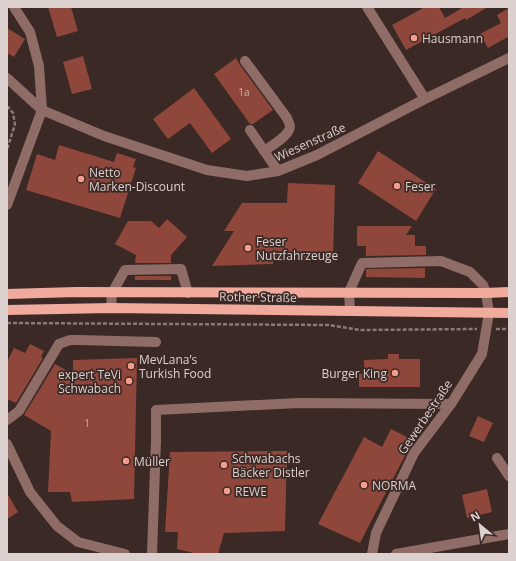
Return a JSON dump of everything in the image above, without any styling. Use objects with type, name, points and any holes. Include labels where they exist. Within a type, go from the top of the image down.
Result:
[{"type":"main road","name":"Rother Straße","points":[[7,294],[76,292],[349,292],[485,289],[509,292]]},
{"type":"main road","name":"Rother Straße","points":[[7,310],[111,308],[509,313]]},
{"type":"street","points":[[7,205],[42,110],[39,66],[30,32],[14,7]]},
{"type":"street","points":[[366,7],[424,99]]},
{"type":"street","name":"Wiesenstraße","points":[[7,78],[42,110],[104,136],[207,170],[247,176],[278,171],[317,155],[424,99],[509,58]]},
{"type":"street","points":[[245,61],[287,118],[290,126],[288,131],[279,141],[264,151]]},
{"type":"street","points":[[250,130],[278,171]]},
{"type":"street","points":[[350,310],[349,292],[362,263],[441,261],[470,272],[485,289]]},
{"type":"street","points":[[111,308],[112,293],[126,270],[181,269],[188,293]]},
{"type":"street","name":"Gewerbestraße","points":[[372,554],[376,533],[414,453],[452,404],[482,354],[489,313],[485,289]]},
{"type":"street","points":[[7,420],[20,411],[59,344],[70,340],[156,342]]},
{"type":"street","points":[[152,554],[156,410],[292,403],[452,404]]},
{"type":"street","points":[[7,444],[30,492],[57,526],[78,542],[125,554]]},
{"type":"street","points":[[497,458],[509,476]]},
{"type":"street","points":[[396,554],[509,534]]},
{"type":"path","points":[[7,106],[13,113],[15,124],[7,150]]},
{"type":"path","points":[[7,323],[329,325],[360,330],[509,329]]},
{"type":"building","points":[[48,7],[71,7],[78,31],[57,37]]},
{"type":"building","name":"Hausmann","points":[[425,7],[439,7],[445,18],[464,7],[488,7],[466,20],[465,18],[406,50],[392,25]]},
{"type":"building","points":[[509,8],[509,38],[508,37],[488,48],[480,34],[501,23],[497,15]]},
{"type":"building","points":[[7,28],[25,39],[14,57],[7,53]]},
{"type":"building","points":[[83,56],[92,89],[72,94],[63,62]]},
{"type":"building","points":[[236,58],[273,110],[253,124],[250,124],[214,74]]},
{"type":"building","points":[[194,88],[231,139],[212,153],[190,123],[168,139],[153,119]]},
{"type":"building","name":"Netto Marken-Discount","points":[[59,145],[114,162],[117,153],[136,159],[133,167],[136,168],[120,218],[26,190],[37,154],[55,160]]},
{"type":"building","name":"Feser","points":[[378,151],[436,189],[416,221],[358,183]]},
{"type":"building","points":[[288,183],[335,185],[333,261],[273,259],[273,264],[212,266],[234,231],[224,231],[242,203],[287,203]]},
{"type":"building","points":[[167,219],[187,237],[171,255],[171,263],[135,263],[136,255],[115,244],[128,221],[151,221],[159,228]]},
{"type":"building","points":[[357,226],[412,226],[406,235],[415,235],[415,246],[426,246],[426,255],[366,256],[366,246],[357,246]]},
{"type":"building","points":[[425,268],[425,278],[366,277],[366,269]]},
{"type":"building","points":[[135,276],[171,276],[171,280],[135,280]]},
{"type":"building","points":[[30,344],[44,351],[41,357],[43,358],[16,403],[7,399],[7,362],[14,348],[25,353]]},
{"type":"building","points":[[388,354],[399,354],[399,359],[420,359],[420,387],[359,387],[359,374],[364,374],[364,360],[388,359]]},
{"type":"building","points":[[137,358],[134,499],[72,502],[70,492],[48,492],[51,431],[24,415],[55,364],[73,374],[73,360]]},
{"type":"building","points":[[478,416],[493,423],[484,442],[469,436]]},
{"type":"building","name":"NORMA","points":[[391,429],[413,440],[360,543],[318,524],[364,437],[382,447]]},
{"type":"building","name":"REWE","points":[[287,451],[285,531],[224,533],[218,554],[198,554],[177,549],[178,532],[165,532],[170,452]]},
{"type":"building","points":[[487,489],[492,512],[467,518],[462,495]]},
{"type":"building","points":[[7,493],[18,512],[7,519]]},
{"type":"place","name":"Hausmann","points":[[414,38]]},
{"type":"place","name":"Netto Marken-Discount","points":[[81,179]]},
{"type":"place","name":"Feser","points":[[397,186]]},
{"type":"place","name":"Feser Nutzfahrzeuge","points":[[248,248]]},
{"type":"place","name":"MevLana’s Turkish Food","points":[[131,366]]},
{"type":"place","name":"Burger King","points":[[395,373]]},
{"type":"place","name":"expert TeVi Schwabach","points":[[129,381]]},
{"type":"place","name":"Müller","points":[[126,461]]},
{"type":"place","name":"Schwabachs Bäcker Distler","points":[[224,465]]},
{"type":"place","name":"NORMA","points":[[364,485]]},
{"type":"place","name":"REWE","points":[[227,491]]}]
